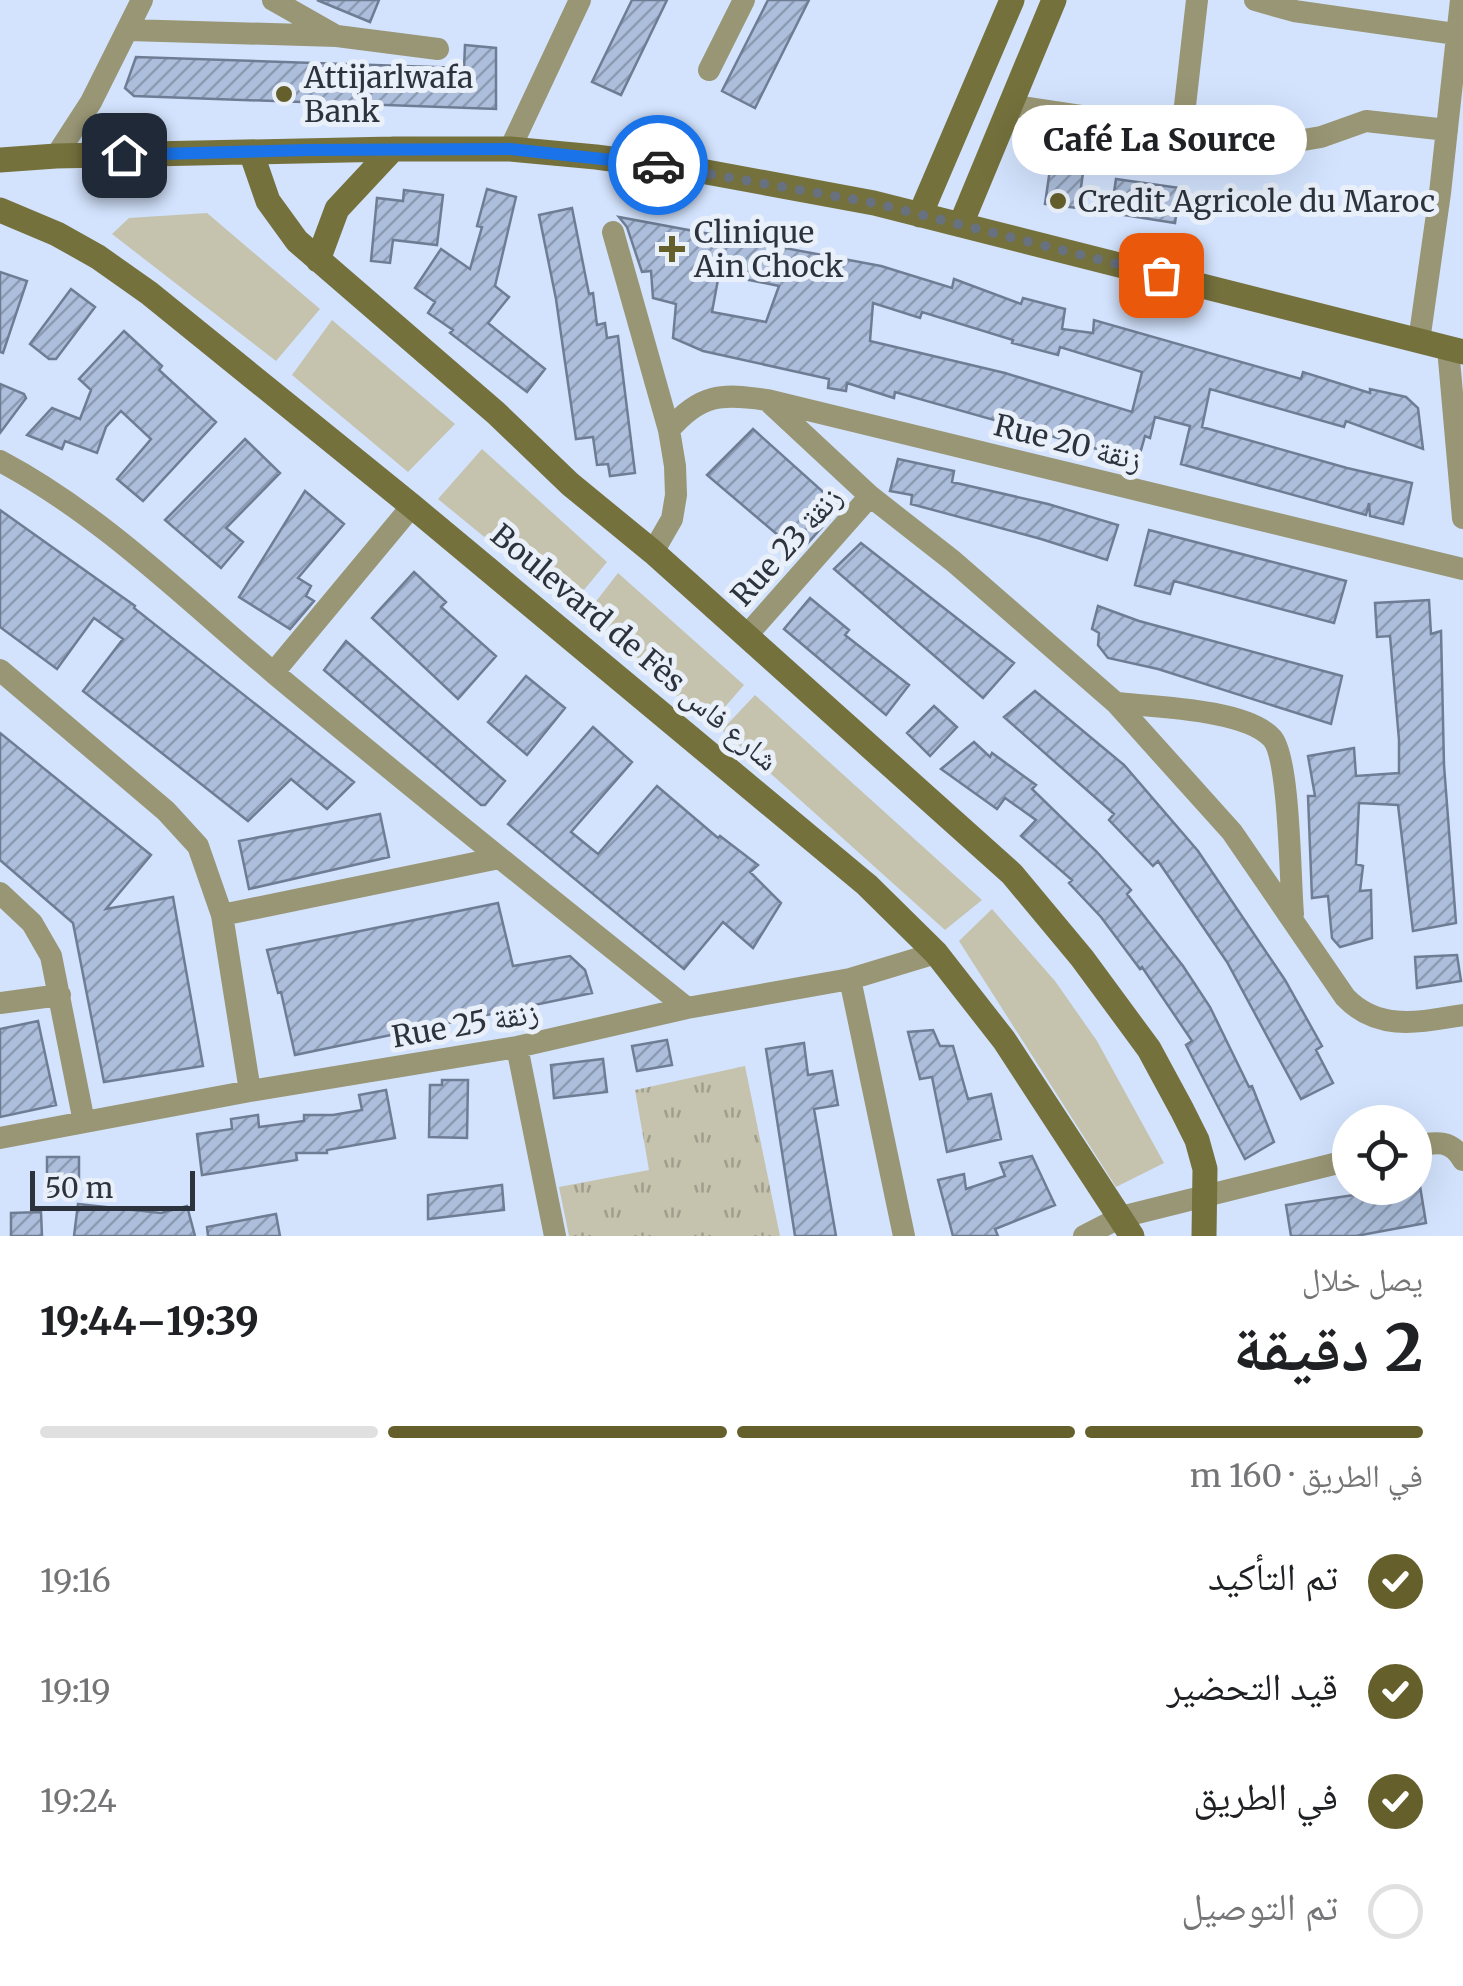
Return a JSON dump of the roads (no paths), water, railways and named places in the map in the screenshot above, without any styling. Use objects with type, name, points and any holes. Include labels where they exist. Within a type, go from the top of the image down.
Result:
[{"type":"main road","points":[[920,215],[1012,0]]},
{"type":"main road","points":[[960,224],[1054,0]]},
{"type":"main road","points":[[318,260],[337,209],[393,148]]},
{"type":"main road","points":[[0,160],[393,148],[510,149],[701,171],[874,203],[1455,350]]},
{"type":"main road","points":[[251,152],[268,201],[297,240],[318,260],[496,413],[570,484],[653,552],[1012,874],[1082,958],[1149,1048],[1190,1125],[1204,1169],[1204,1236]]},
{"type":"main road","name":"Boulevard de Fès شارع فاس","points":[[0,210],[57,234],[98,257],[148,293],[868,884],[936,953],[1004,1040],[1126,1226]]},
{"type":"street","points":[[56,156],[91,102],[142,0]]},
{"type":"street","points":[[273,0],[336,36]]},
{"type":"street","points":[[709,70],[744,0]]},
{"type":"street","points":[[1182,132],[1198,0]]},
{"type":"street","points":[[1255,0],[1294,11],[1363,10],[1460,35]]},
{"type":"street","points":[[1419,342],[1452,194],[1447,130],[1461,0]]},
{"type":"street","points":[[510,149],[578,1]]},
{"type":"street","points":[[128,30],[336,36],[438,48]]},
{"type":"street","points":[[1009,105],[1260,143],[1321,136],[1366,121],[1447,130]]},
{"type":"street","points":[[613,232],[668,430],[676,494],[672,518],[653,552]]},
{"type":"street","points":[[1455,350],[1463,518]]},
{"type":"street","name":"Rue 20 زنقة","points":[[668,430],[686,411],[710,398],[731,395],[766,400],[1463,569]]},
{"type":"street","points":[[766,400],[870,496],[1116,703],[1232,832],[1357,1010],[1373,1019],[1406,1024],[1463,1016]]},
{"type":"street","points":[[0,461],[43,484],[165,580],[499,858],[687,1008]]},
{"type":"street","name":"Rue 23 زنقة","points":[[746,635],[870,496]]},
{"type":"street","points":[[274,672],[412,506]]},
{"type":"street","points":[[0,670],[183,827],[198,846],[222,914],[250,1091]]},
{"type":"street","points":[[1116,703],[1220,716],[1269,734],[1277,744],[1283,774],[1293,917]]},
{"type":"street","points":[[222,914],[499,858]]},
{"type":"street","points":[[0,893],[32,923],[51,956],[84,1122]]},
{"type":"street","name":"Rue 25 زنقة","points":[[0,1138],[517,1047],[687,1008],[850,979],[936,953]]},
{"type":"street","points":[[850,979],[904,1236]]},
{"type":"street","points":[[0,1003],[60,994]]},
{"type":"street","points":[[517,1047],[555,1236]]},
{"type":"street","points":[[1432,1143],[1454,1147],[1463,1160]]},
{"type":"street","points":[[1084,1236],[1126,1226],[1205,1196],[1332,1164]]},
{"type":"place","name":"Attijarlwafa Bank","points":[[284,94]]},
{"type":"place","name":"Credit Agricole du Maroc","points":[[1058,201]]},
{"type":"place","name":"Clinique Ain Chock","points":[[672,249]]},
{"type":"place","name":"Café La Source","points":[[1161,275]]}]
